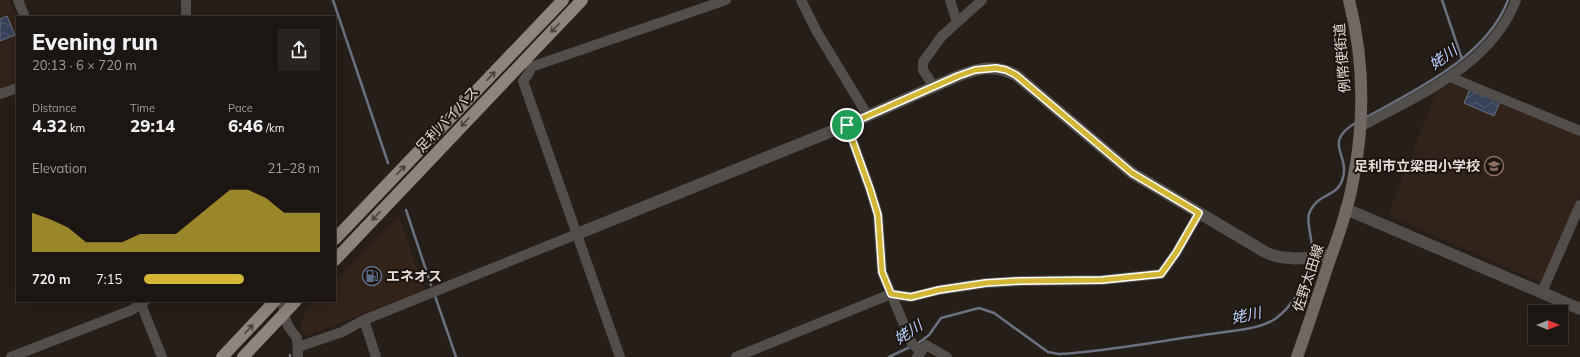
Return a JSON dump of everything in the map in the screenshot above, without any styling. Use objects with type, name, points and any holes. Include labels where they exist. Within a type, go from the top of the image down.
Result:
[{"type":"highway","name":"足利バイパス","points":[[336,238],[563,0]]},
{"type":"highway","name":"足利バイパス","points":[[336,259],[528,63],[582,0]]},
{"type":"highway","points":[[222,357],[274,302]]},
{"type":"highway","points":[[243,357],[295,302]]},
{"type":"main road","name":"例幣使街道","points":[[1346,209],[1353,181],[1361,121],[1360,62],[1349,0]]},
{"type":"main road","name":"佐野太田線","points":[[1297,357],[1327,256],[1346,209]]},
{"type":"street","points":[[18,0],[25,16]]},
{"type":"street","points":[[186,0],[186,16]]},
{"type":"street","points":[[620,357],[523,81],[531,71],[528,63],[726,0]]},
{"type":"street","points":[[801,0],[818,32],[868,116]]},
{"type":"street","points":[[950,0],[957,22]]},
{"type":"street","points":[[934,87],[923,70],[923,62],[942,36],[982,0]]},
{"type":"street","points":[[1361,121],[1450,77],[1479,54],[1498,34],[1508,19],[1516,0]]},
{"type":"street","points":[[283,302],[284,314],[288,326],[297,338],[298,352],[364,320],[847,125],[958,76],[975,70],[996,68],[1006,70],[1016,75],[1132,173],[1274,256],[1288,258],[1327,256]]},
{"type":"street","points":[[1450,77],[1580,131]]},
{"type":"street","points":[[0,94],[16,88]]},
{"type":"street","points":[[847,125],[878,215],[882,272],[912,344],[919,354],[926,345],[947,357]]},
{"type":"street","points":[[1542,292],[1580,204]]},
{"type":"street","points":[[1346,209],[1580,308]]},
{"type":"street","points":[[736,357],[891,294],[911,297],[939,290],[986,283],[1102,280],[1161,274],[1176,253],[1199,213]]},
{"type":"street","points":[[11,357],[132,310],[143,302],[162,357]]},
{"type":"street","points":[[364,320],[376,357]]},
{"type":"shaded area","points":[[0,0],[9,0],[16,18],[16,83],[0,89]]},
{"type":"shaded area","name":"足利市立梁田小学校","points":[[1454,82],[1580,135],[1580,196],[1542,283],[1388,215],[1437,90]]},
{"type":"shaded area","points":[[399,216],[424,290],[309,335],[300,330],[305,311],[314,302],[336,302],[336,280]]},
{"type":"water","points":[[7,16],[15,35],[0,41],[0,19]]},
{"type":"water","points":[[1470,89],[1500,102],[1494,116],[1464,103]]},
{"type":"waterway","points":[[333,0],[388,163]]},
{"type":"waterway","points":[[1442,0],[1462,59]]},
{"type":"waterway","name":"姥川","points":[[1365,118],[1427,83],[1467,55],[1484,39],[1498,20],[1508,0]]},
{"type":"waterway","name":"姥川","points":[[1313,253],[1308,222],[1309,214],[1316,203],[1338,188],[1341,183],[1344,173],[1344,165],[1339,144],[1340,137],[1346,130],[1357,122]]},
{"type":"waterway","points":[[406,210],[431,285]]},
{"type":"waterway","name":"姥川","points":[[917,344],[929,335],[941,318],[979,308],[994,313],[1048,352],[1059,354],[1116,348],[1252,328],[1268,323],[1287,308],[1298,294],[1313,262]]},
{"type":"waterway","points":[[435,296],[456,357]]},
{"type":"waterway","name":"姥川","points":[[889,357],[910,347]]},
{"type":"place","name":"足利市立梁田小学校","points":[[1494,166]]},
{"type":"place","name":"エネオス","points":[[372,276]]},
{"type":"route","points":[[996,68],[1006,70],[1016,75],[1132,173],[1199,213],[1176,253],[1161,274],[1102,280],[986,283],[939,290],[911,297],[891,294],[882,272],[878,215],[847,125],[975,70],[996,68]]}]
